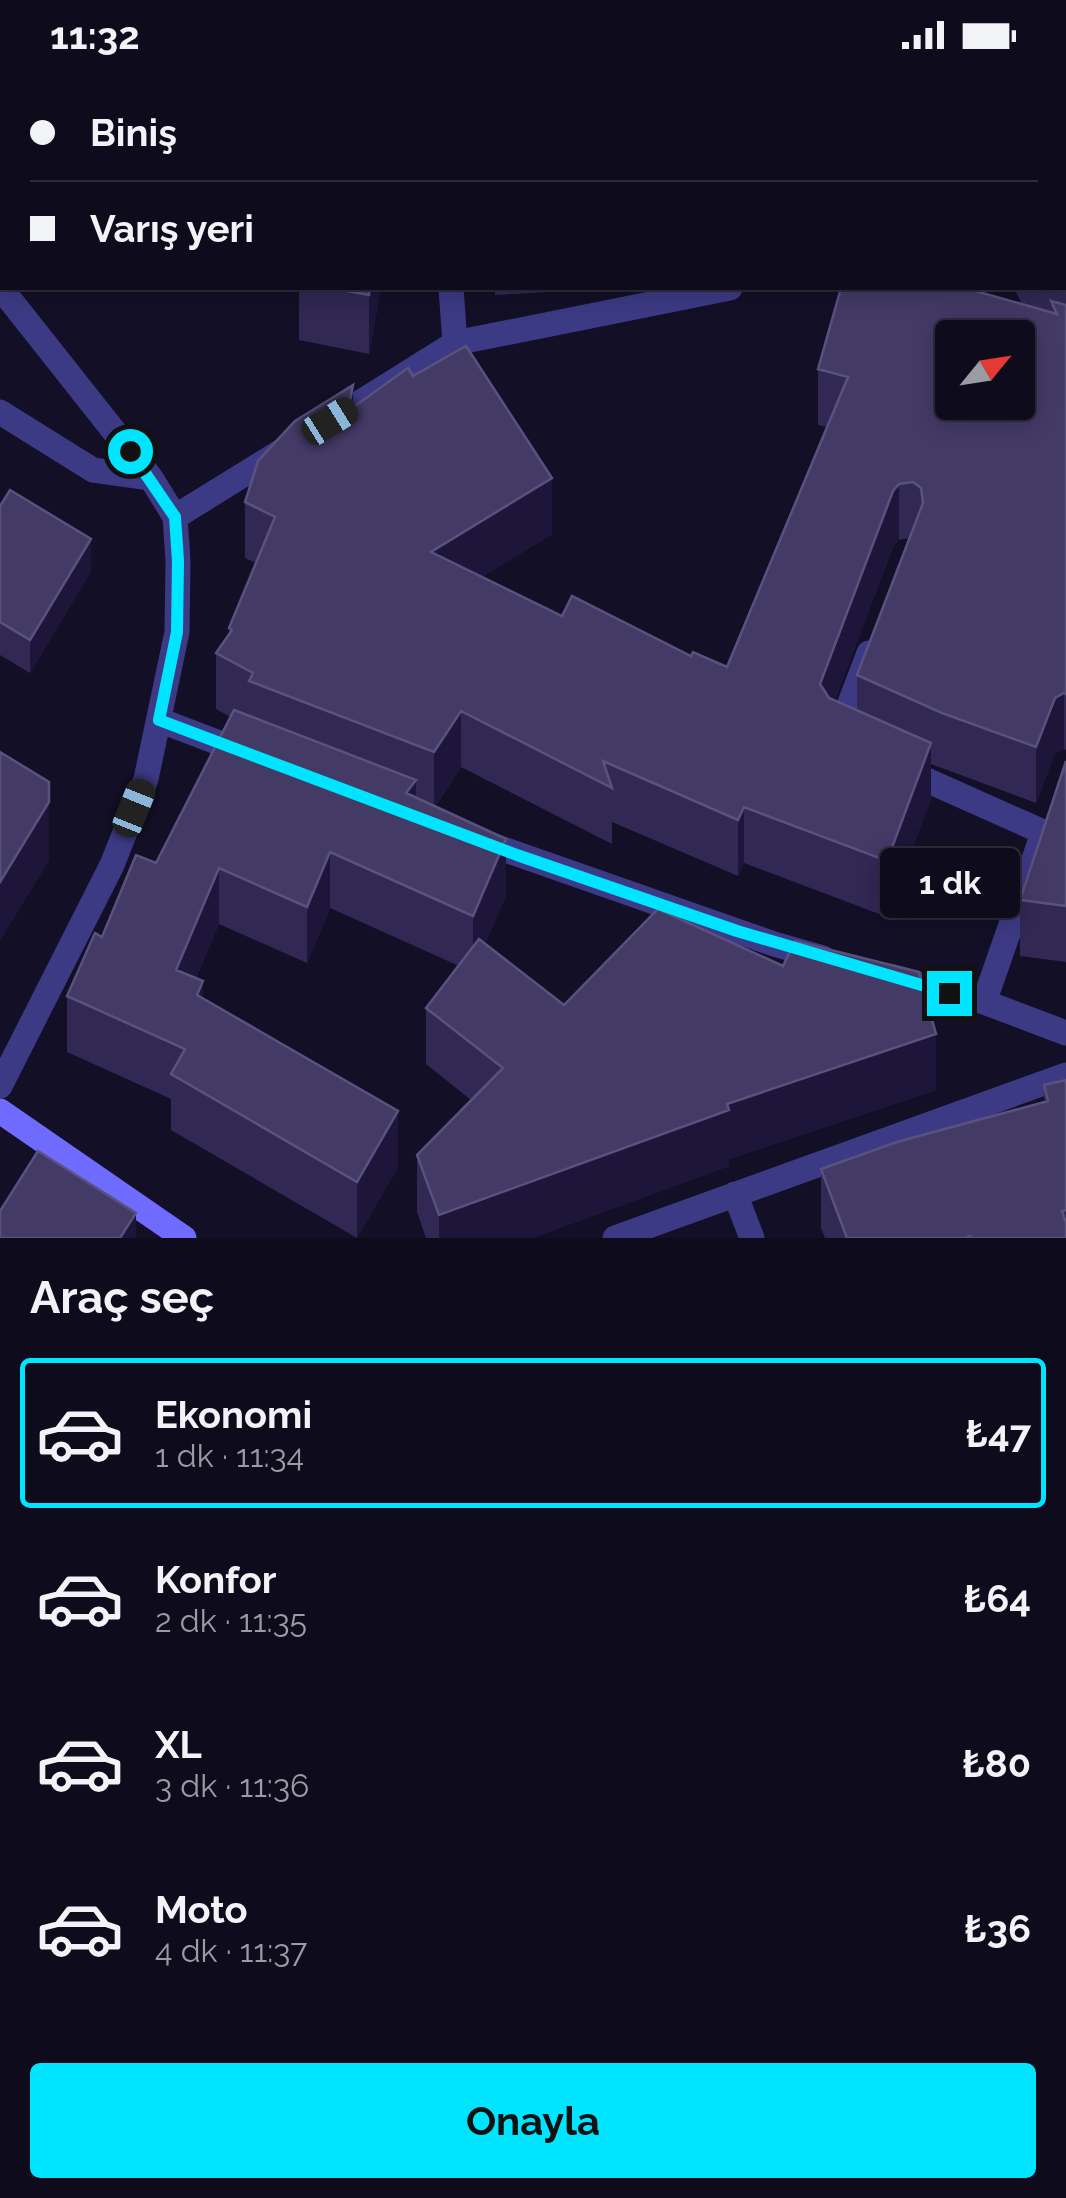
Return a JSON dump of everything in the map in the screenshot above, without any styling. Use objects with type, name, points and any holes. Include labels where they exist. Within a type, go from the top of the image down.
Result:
[{"type":"street","points":[[0,1086],[112,865],[146,779],[177,632],[178,561],[175,517],[151,478],[2,290]]},
{"type":"street","points":[[451,290],[455,344]]},
{"type":"street","points":[[175,517],[455,344],[720,290]]},
{"type":"street","points":[[0,412],[92,470],[151,478]]},
{"type":"street","points":[[853,747],[836,739],[879,628]]},
{"type":"street","points":[[159,720],[266,760]]},
{"type":"street","points":[[888,762],[1044,832]]},
{"type":"street","points":[[984,1002],[1053,804]]},
{"type":"street","points":[[446,828],[774,944],[984,1002],[1066,1033]]},
{"type":"street","points":[[614,1238],[1066,1075]]},
{"type":"street","points":[[0,1111],[184,1238]]},
{"type":"street","points":[[735,1194],[752,1238]]},
{"type":"building","points":[[343,290],[370,290],[369,295]]},
{"type":"building","points":[[840,290],[972,290],[1057,314],[1051,301],[1066,305],[1066,694],[1055,698],[1036,747],[942,713],[857,675],[923,503],[921,488],[913,482],[899,484],[893,491],[820,684],[829,698],[931,743],[887,861],[744,807],[738,820],[603,761],[612,788],[461,711],[434,752],[249,681],[253,673],[216,653],[232,630],[229,628],[275,517],[245,502],[258,461],[295,421],[353,385],[348,411],[408,368],[413,376],[466,346],[552,478],[431,552],[562,616],[572,596],[691,656],[693,652],[727,667],[848,377],[818,369]]},
{"type":"building","points":[[10,490],[91,539],[30,640],[0,622],[0,506]]},
{"type":"building","points":[[234,710],[416,780],[406,793],[506,839],[473,916],[330,852],[307,907],[219,868],[176,970],[203,981],[197,995],[398,1111],[357,1182],[171,1074],[185,1049],[67,996],[95,933],[102,937],[136,855],[156,863]]},
{"type":"building","points":[[0,752],[49,782],[49,802],[0,882]]},
{"type":"building","points":[[1066,761],[1066,906],[1020,900]]},
{"type":"building","points":[[658,909],[783,966],[795,941],[919,972],[936,1034],[727,1104],[729,1110],[439,1215],[417,1155],[503,1068],[426,1008],[479,939],[564,1005]]},
{"type":"building","points":[[1066,1080],[1066,1210],[1062,1211],[1066,1238],[847,1238],[821,1169],[897,1142],[1048,1101],[1044,1085]]},
{"type":"building","points":[[38,1151],[136,1213],[120,1238],[0,1238],[0,1211]]},
{"type":"route","points":[[130,451],[175,517],[177,632],[159,720],[517,855],[774,944],[949,993]]}]
